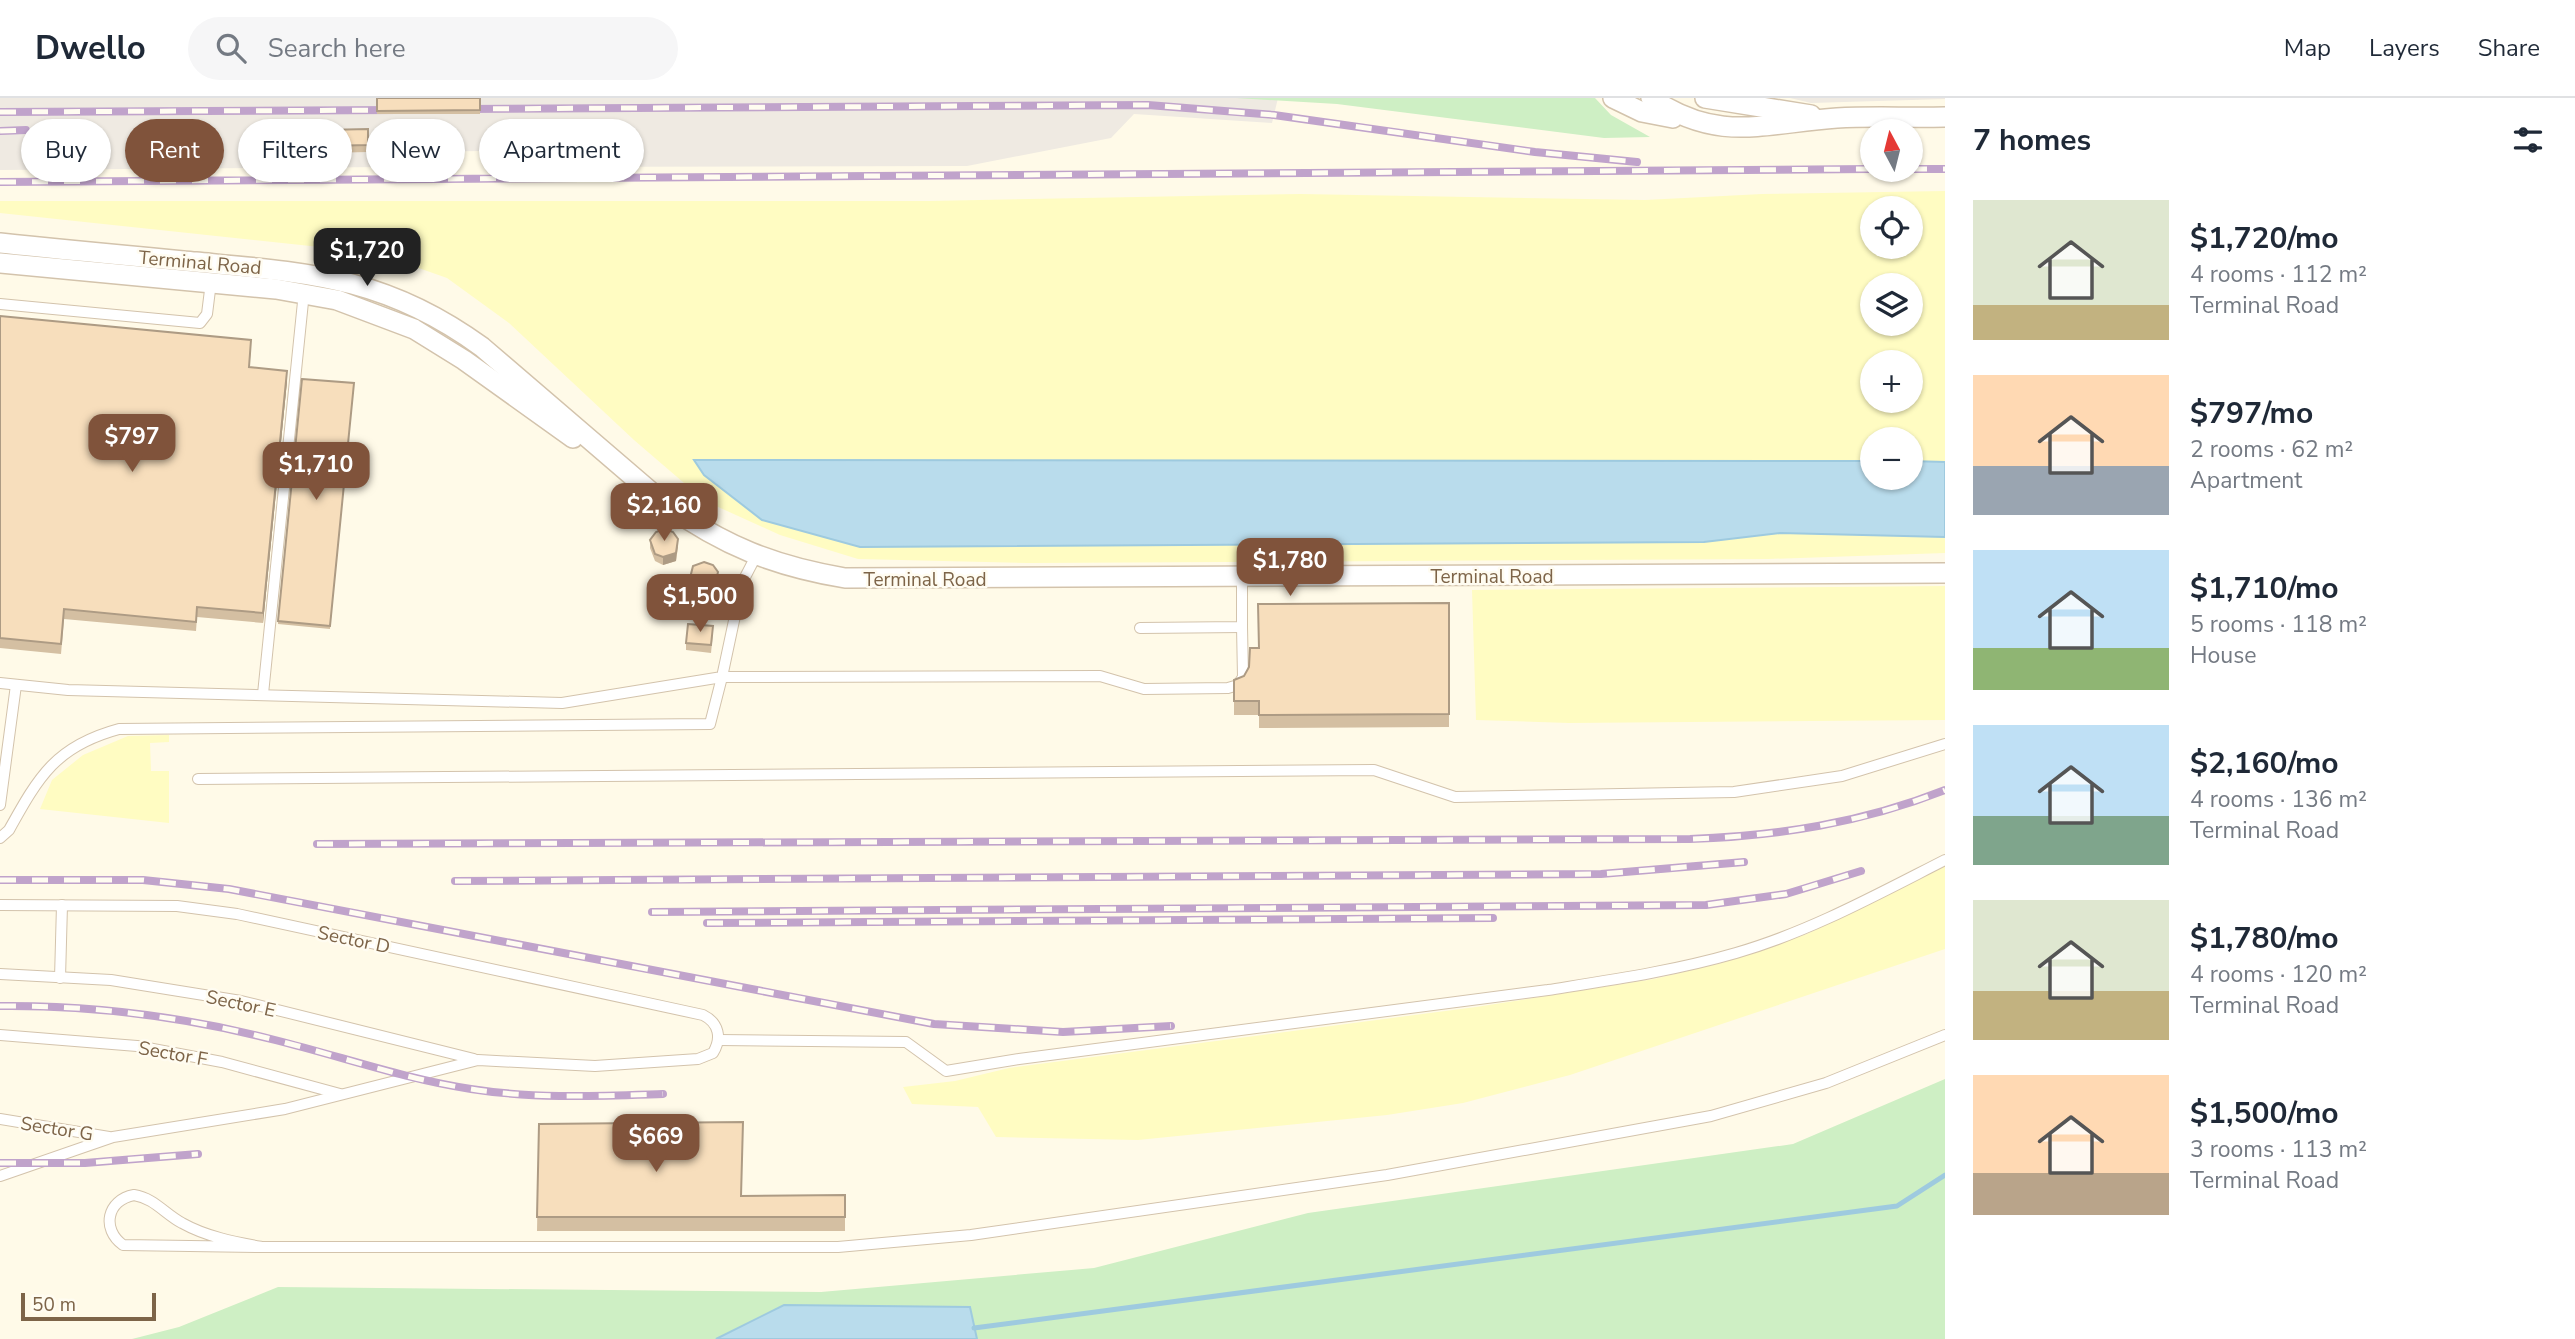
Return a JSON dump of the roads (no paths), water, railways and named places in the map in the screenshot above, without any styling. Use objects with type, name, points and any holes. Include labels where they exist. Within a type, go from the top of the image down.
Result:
[{"type":"street","points":[[1613,98],[1642,112],[1716,126],[1762,128],[1837,118],[1945,117]]},
{"type":"street","points":[[1651,98],[1682,116],[1716,126]]},
{"type":"street","points":[[1705,98],[1837,118]]},
{"type":"street","name":"Terminal Road","points":[[0,243],[327,276],[402,299],[457,329],[482,347],[665,504],[695,525],[756,556],[800,571],[868,579],[1945,573]]},
{"type":"street","points":[[0,263],[304,292],[387,317],[438,343],[665,504]]},
{"type":"lane","points":[[0,304],[200,323],[207,314],[211,282]]},
{"type":"lane","points":[[263,694],[304,292]]},
{"type":"lane","points":[[0,838],[9,830],[49,765],[78,744],[135,726],[710,724],[742,583],[756,556]]},
{"type":"lane","points":[[0,683],[68,690],[562,703],[722,677],[1100,676],[1144,689],[1228,688],[1238,685],[1242,677],[1242,578]]},
{"type":"lane","points":[[1140,628],[1242,627]]},
{"type":"lane","points":[[0,805],[16,685]]},
{"type":"lane","points":[[198,779],[1374,770],[1455,797],[1687,794],[1789,786],[1842,776],[1945,744]]},
{"type":"lane","points":[[0,1176],[113,1137],[285,1109],[478,1060],[595,1066],[698,1059],[713,1053],[719,1040],[906,1042],[940,1070],[952,1072],[1019,1059],[1629,978],[1738,953],[1809,926],[1945,860]]},
{"type":"lane","name":"Sector D","points":[[0,905],[177,906],[237,914],[703,1015],[715,1025],[719,1040]]},
{"type":"lane","points":[[60,978],[62,905]]},
{"type":"lane","name":"Sector E","points":[[0,974],[111,980],[241,1001],[478,1060]]},
{"type":"lane","name":"Sector F","points":[[0,1035],[137,1046],[222,1062],[341,1094]]},
{"type":"lane","points":[[262,1247],[199,1231],[143,1197],[134,1195],[118,1201],[109,1216],[110,1228],[116,1240],[131,1247],[262,1247],[838,1247],[971,1235],[1387,1175],[1711,1116],[1826,1083],[1945,1035]]},
{"type":"lane","name":"Sector G","points":[[0,1119],[113,1137]]},
{"type":"water","points":[[694,460],[1860,461],[1860,490],[1923,490],[1923,461],[1945,462],[1945,537],[1780,533],[1704,542],[860,547],[762,520],[704,475]]},
{"type":"water","points":[[784,1305],[970,1307],[977,1339],[716,1339]]},
{"type":"waterway","points":[[974,1328],[1897,1206],[1945,1175]]},
{"type":"railway","points":[[461,109],[1148,105],[1274,115],[1535,152],[1637,162]]},
{"type":"railway","points":[[0,112],[398,110]]},
{"type":"railway","points":[[0,131],[21,130]]},
{"type":"railway","points":[[0,182],[1860,169]]},
{"type":"railway","points":[[1923,169],[1945,169]]},
{"type":"railway","points":[[317,844],[1690,839],[1755,835],[1819,826],[1883,811],[1945,790]]},
{"type":"railway","points":[[455,881],[1601,874],[1744,862]]},
{"type":"railway","points":[[652,912],[1706,905],[1786,894],[1861,871]]},
{"type":"railway","points":[[0,880],[143,880],[229,889],[934,1024],[1063,1032],[1171,1026]]},
{"type":"railway","points":[[707,923],[1493,918]]},
{"type":"railway","points":[[0,1006],[104,1010],[173,1019],[275,1040],[446,1085],[495,1092],[567,1096],[663,1094]]},
{"type":"railway","points":[[0,1163],[85,1163],[198,1154]]}]
